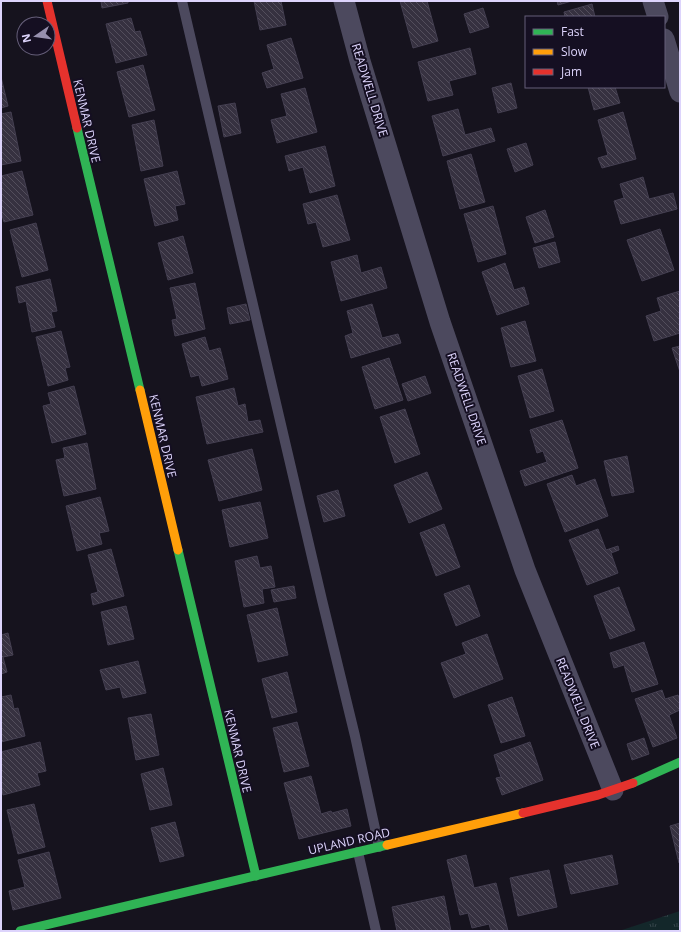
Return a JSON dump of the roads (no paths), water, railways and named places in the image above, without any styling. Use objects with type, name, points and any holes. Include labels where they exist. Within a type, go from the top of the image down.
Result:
[{"type":"street","name":"KENMAR DRIVE","points":[[46,1],[256,876]]},
{"type":"street","name":"READWELL DRIVE","points":[[344,1],[360,61],[440,322],[525,570],[613,790]]},
{"type":"street","points":[[653,1],[658,16]]},
{"type":"street","points":[[665,42],[680,92]]},
{"type":"street","name":"UPLAND ROAD","points":[[20,931],[598,795],[629,785],[680,762]]},
{"type":"lane","points":[[182,1],[355,736],[379,847]]},
{"type":"lane","points":[[358,852],[376,931]]}]
